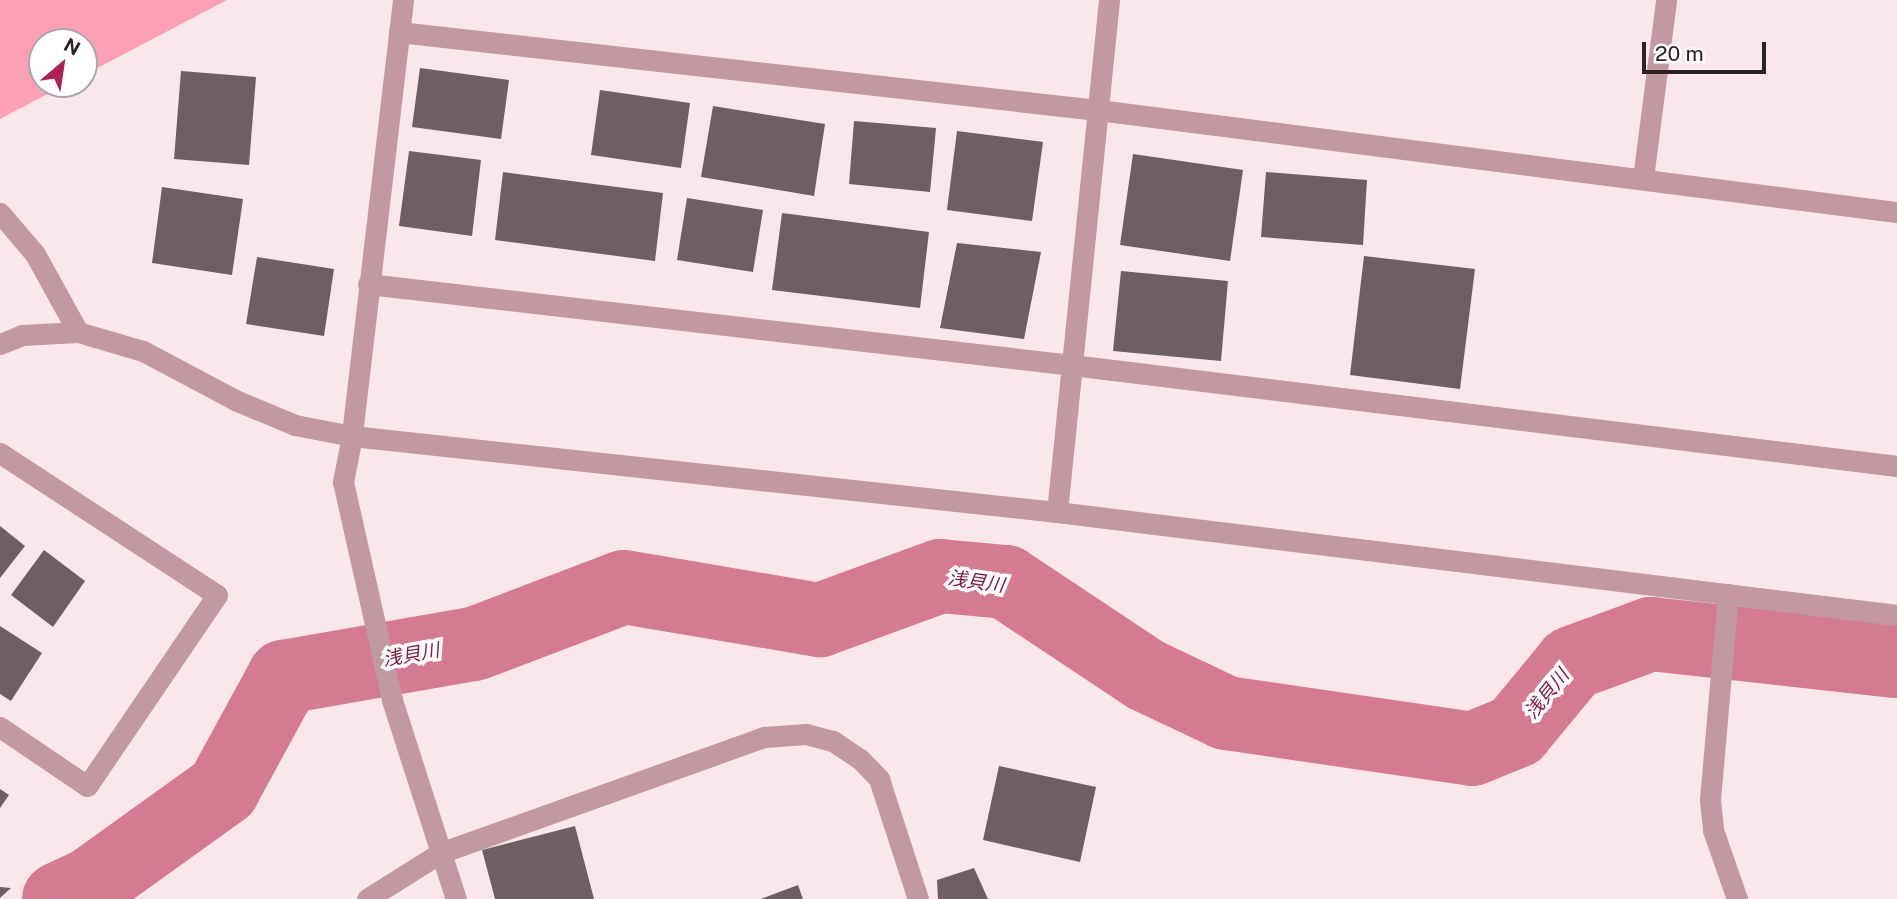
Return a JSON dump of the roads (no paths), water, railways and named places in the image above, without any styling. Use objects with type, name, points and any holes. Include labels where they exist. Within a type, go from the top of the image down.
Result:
[{"type":"street","points":[[403,0],[352,436],[342,482],[392,700],[456,899]]},
{"type":"street","points":[[1057,512],[1109,0]]},
{"type":"street","points":[[1643,178],[1666,0]]},
{"type":"street","points":[[399,32],[1098,110],[1897,212]]},
{"type":"street","points":[[0,213],[35,254],[78,332]]},
{"type":"street","points":[[368,284],[1072,365],[1897,466]]},
{"type":"street","points":[[0,344],[22,335],[78,332],[143,351],[235,400],[295,425],[352,436],[1057,512],[1897,615]]},
{"type":"street","points":[[0,453],[217,596],[87,786],[0,727]]},
{"type":"street","points":[[1728,594],[1710,800],[1713,830],[1737,899]]},
{"type":"street","points":[[368,899],[440,853],[764,737],[806,734],[833,741],[860,759],[879,779],[918,899]]},
{"type":"waterway","name":"浅貝川","points":[[59,899],[91,884],[223,789],[284,677],[474,644],[624,587],[820,620],[940,576],[1006,582],[1146,675],[1226,713],[1472,749],[1516,731],[1572,663],[1651,634],[1897,661]]}]
